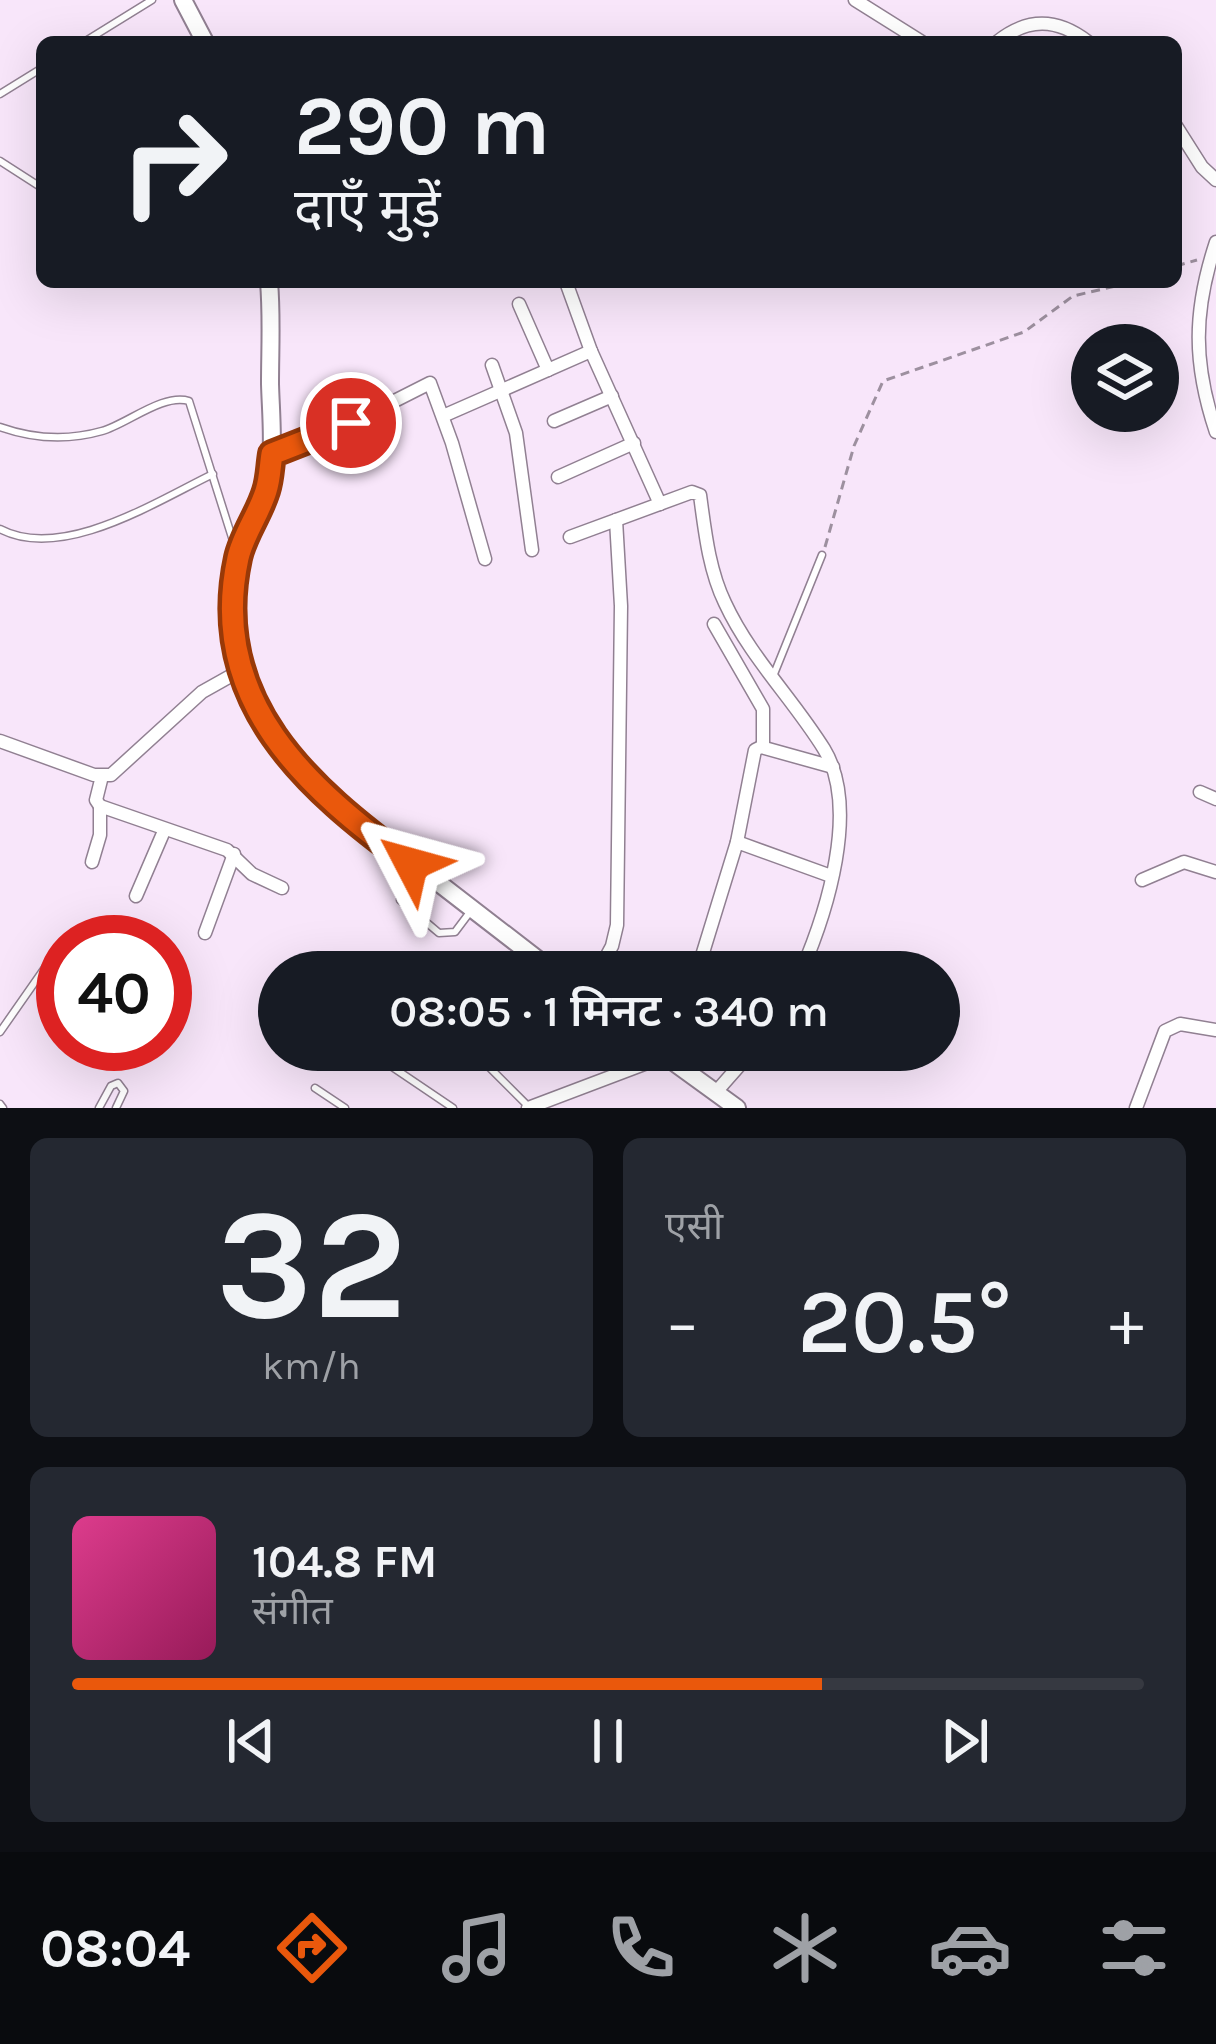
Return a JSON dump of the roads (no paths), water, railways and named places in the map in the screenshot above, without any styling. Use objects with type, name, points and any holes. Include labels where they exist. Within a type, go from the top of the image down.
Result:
[{"type":"street","points":[[183,0],[202,36]]},
{"type":"street","points":[[855,0],[912,36]]},
{"type":"street","points":[[1006,36],[1021,26],[1049,22],[1062,24],[1079,36]]},
{"type":"street","points":[[1182,135],[1216,180]]},
{"type":"street","points":[[1216,242],[1197,356],[1216,431]]},
{"type":"street","points":[[273,288],[272,454],[267,489],[238,556],[232,611],[256,709],[283,754],[308,782],[526,951]]},
{"type":"street","points":[[568,288],[591,351],[660,503]]},
{"type":"street","points":[[519,304],[548,370]]},
{"type":"street","points":[[443,416],[591,351]]},
{"type":"street","points":[[492,365],[516,433],[532,550]]},
{"type":"street","points":[[272,454],[351,423],[430,383],[485,559]]},
{"type":"street","points":[[554,422],[612,396]]},
{"type":"street","points":[[558,477],[634,443]]},
{"type":"street","points":[[569,537],[698,493],[717,585],[742,634],[833,767],[843,823],[808,951]]},
{"type":"street","points":[[609,951],[617,925],[622,697],[616,520]]},
{"type":"street","points":[[714,623],[763,709],[763,747]]},
{"type":"street","points":[[0,741],[102,776],[117,770],[202,692],[243,669]]},
{"type":"street","points":[[763,709],[783,694]]},
{"type":"street","points":[[703,951],[737,842],[753,753],[763,747],[833,767]]},
{"type":"street","points":[[92,862],[100,835],[96,800],[102,776]]},
{"type":"street","points":[[1200,791],[1216,799]]},
{"type":"street","points":[[100,806],[234,854],[252,874],[282,888]]},
{"type":"street","points":[[136,896],[164,831]]},
{"type":"street","points":[[737,842],[831,876]]},
{"type":"street","points":[[205,933],[234,854]]},
{"type":"street","points":[[1142,880],[1184,862],[1216,872]]},
{"type":"street","points":[[1136,1108],[1165,1031],[1180,1024],[1216,1030]]},
{"type":"street","points":[[529,1108],[623,1071]]},
{"type":"street","points":[[687,1071],[733,1106]]},
{"type":"street","points":[[716,1092],[734,1071]]},
{"type":"lane","points":[[94,36],[152,0]]},
{"type":"lane","points":[[0,94],[36,72]]},
{"type":"lane","points":[[0,161],[36,184]]},
{"type":"lane","points":[[0,428],[47,439],[74,437],[104,430],[182,398],[194,410],[238,556]]},
{"type":"lane","points":[[0,529],[31,539],[71,535],[140,510],[213,474]]},
{"type":"lane","points":[[772,678],[822,555]]},
{"type":"lane","points":[[400,900],[432,929],[446,934],[463,926],[471,909]]},
{"type":"lane","points":[[0,1032],[36,980]]},
{"type":"lane","points":[[398,1071],[453,1108]]},
{"type":"lane","points":[[493,1071],[529,1108]]},
{"type":"lane","points":[[99,1108],[111,1086],[118,1083],[124,1091],[116,1108]]},
{"type":"lane","points":[[315,1088],[344,1108]]}]
